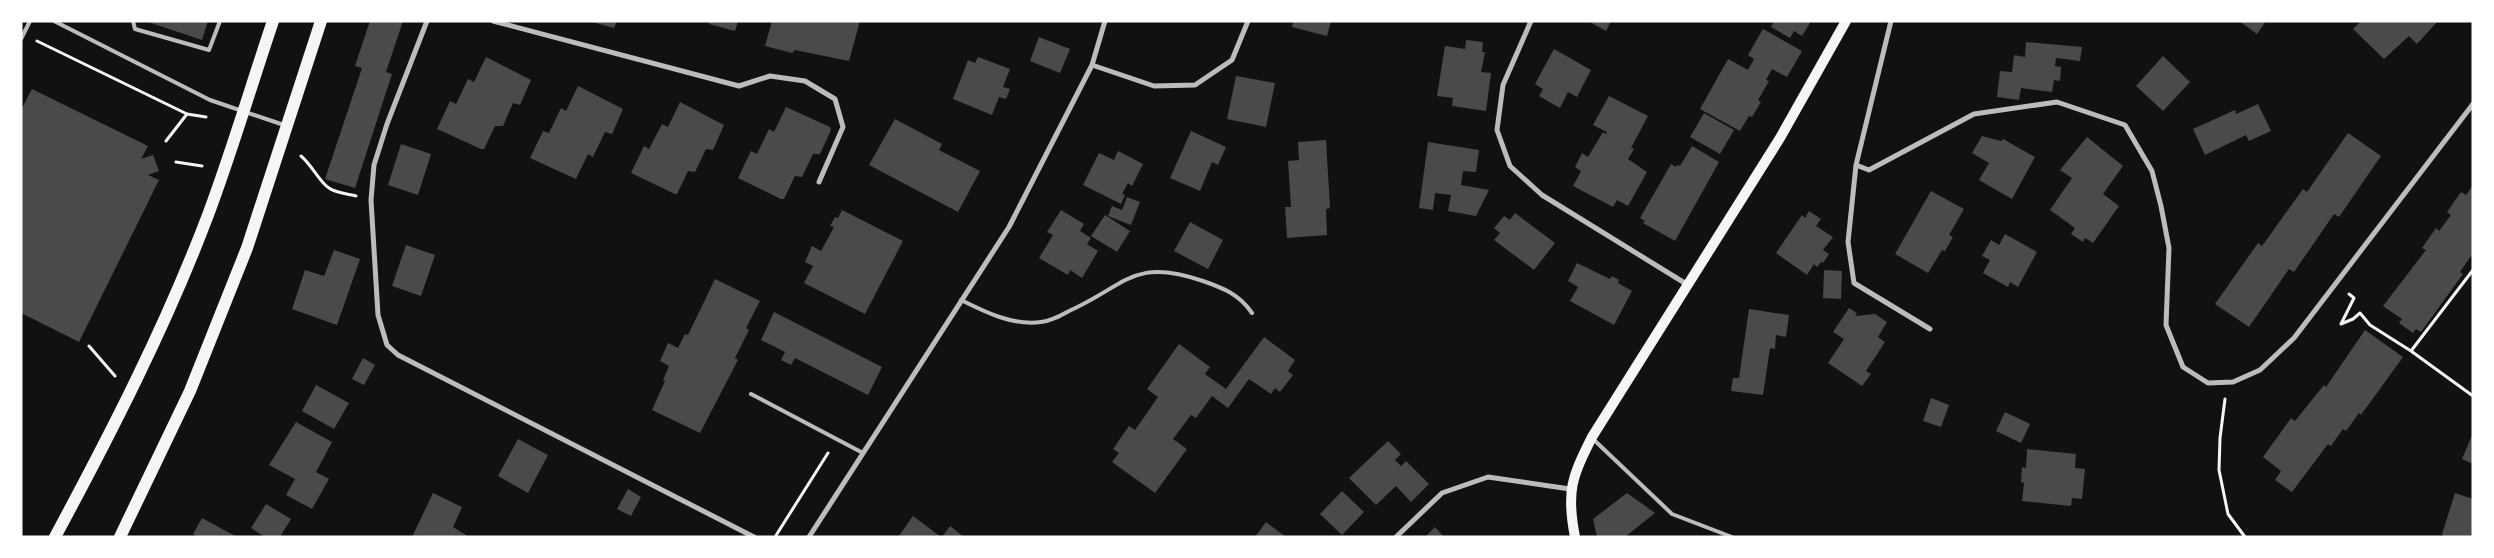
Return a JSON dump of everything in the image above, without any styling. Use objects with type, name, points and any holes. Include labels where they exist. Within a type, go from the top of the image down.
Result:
[{"type":"main road","points":[[55,537],[116,421],[180,284],[208,216],[274,21]]},
{"type":"main road","points":[[120,537],[190,391],[247,248],[321,21]]},
{"type":"main road","points":[[1575,537],[1570,489],[1578,464],[1592,437],[1780,138],[1846,21]]},
{"type":"street","points":[[427,21],[387,124],[374,165],[371,200],[378,315],[388,345],[398,355],[754,537]]},
{"type":"street","points":[[493,21],[739,86],[770,76],[805,81],[835,99],[843,127],[818,182]]},
{"type":"street","points":[[809,537],[1009,227],[1092,65],[1105,21]]},
{"type":"street","points":[[1092,65],[1154,86],[1195,86],[1232,60],[1248,21]]},
{"type":"street","points":[[1531,21],[1503,84],[1497,130],[1510,166],[1542,196],[1688,285]]},
{"type":"street","points":[[1891,21],[1856,165],[1848,242],[1854,283],[1930,328]]},
{"type":"street","points":[[1856,165],[1869,170],[1974,114],[2057,102],[2126,126],[2152,171],[2161,206],[2169,248],[2166,325],[2183,367],[2208,383],[2233,382],[2260,370],[2294,338],[2473,104]]},
{"type":"street","points":[[1396,537],[1442,493],[1488,477],[1570,489]]},
{"type":"lane","points":[[21,39],[30,21]]},
{"type":"lane","points":[[54,21],[210,100],[287,126]]},
{"type":"lane","points":[[133,21],[135,30],[209,50],[220,21]]},
{"type":"lane","points":[[961,300],[994,316],[1039,322],[1049,321],[1082,305],[1134,274],[1156,271],[1188,276],[1224,288],[1245,304],[1252,313]]},
{"type":"lane","points":[[751,394],[863,453]]},
{"type":"lane","points":[[1592,437],[1672,514],[1732,537]]},
{"type":"path","points":[[24,34],[187,114],[202,118],[244,112]]},
{"type":"path","points":[[166,141],[187,114]]},
{"type":"path","points":[[301,156],[312,164],[319,179],[328,188],[371,200]]},
{"type":"path","points":[[176,162],[202,166]]},
{"type":"path","points":[[2411,351],[2473,270]]},
{"type":"path","points":[[2354,298],[2341,324],[2353,319],[2360,312],[2370,325],[2411,351],[2473,396]]},
{"type":"path","points":[[89,346],[115,376]]},
{"type":"path","points":[[2227,382],[2220,438],[2219,470],[2228,514],[2245,537]]},
{"type":"path","points":[[775,537],[837,439]]},
{"type":"building","points":[[145,21],[208,21],[202,40]]},
{"type":"building","points":[[370,21],[403,21],[386,72],[392,74],[355,188],[325,179],[362,68],[355,66]]},
{"type":"building","points":[[592,21],[617,21],[614,28],[592,22]]},
{"type":"building","points":[[710,21],[738,21],[735,31],[709,24]]},
{"type":"building","points":[[772,21],[860,21],[849,61],[795,50],[792,53],[765,46]]},
{"type":"building","points":[[1293,21],[1331,21],[1327,36],[1292,27]]},
{"type":"building","points":[[1588,21],[1611,21],[1606,31]]},
{"type":"building","points":[[1774,21],[1807,21],[1810,23],[1802,36],[1794,31],[1790,38],[1771,27]]},
{"type":"building","points":[[2239,21],[2266,21],[2257,34]]},
{"type":"building","points":[[2361,21],[2438,21],[2417,44],[2409,36],[2384,59],[2353,29]]},
{"type":"building","points":[[1763,29],[1802,51],[1787,77],[1772,69],[1766,80],[1769,81],[1758,100],[1761,102],[1752,117],[1749,116],[1740,131],[1700,109],[1728,59],[1748,70],[1754,59],[1748,55]]},
{"type":"building","points":[[1039,37],[1070,49],[1060,73],[1030,61]]},
{"type":"building","points":[[1466,40],[1483,42],[1482,52],[1485,52],[1481,72],[1491,73],[1486,111],[1452,106],[1453,98],[1437,96],[1445,46],[1465,49]]},
{"type":"building","points":[[2026,42],[2082,47],[2080,61],[2056,58],[2055,66],[2061,67],[2060,81],[2054,80],[2052,92],[2021,88],[2019,100],[1997,97],[2000,71],[2012,72],[2014,55],[2025,57]]},
{"type":"building","points":[[1554,49],[1591,70],[1577,97],[1568,92],[1560,108],[1539,96],[1543,89],[1535,84]]},
{"type":"building","points":[[2163,56],[2190,82],[2163,111],[2136,86]]},
{"type":"building","points":[[486,57],[531,80],[520,105],[513,103],[503,126],[495,126],[484,149],[481,149],[437,129],[450,101],[456,104],[468,79],[474,82]]},
{"type":"building","points":[[978,57],[1010,69],[1003,87],[1010,89],[1006,99],[999,97],[992,115],[953,99],[968,60],[975,63]]},
{"type":"building","points":[[1236,76],[1275,83],[1266,127],[1227,119]]},
{"type":"building","points":[[578,86],[623,109],[612,134],[605,132],[593,157],[588,154],[576,179],[530,158],[543,131],[549,133],[561,108],[566,111]]},
{"type":"building","points":[[32,89],[148,146],[141,159],[153,155],[159,171],[148,175],[159,180],[79,342],[21,313],[21,110]]},
{"type":"building","points":[[1609,96],[1648,116],[1631,148],[1634,149],[1628,159],[1647,172],[1628,206],[1617,200],[1613,207],[1573,186],[1581,171],[1575,167],[1582,153],[1588,157],[1603,132],[1606,134],[1607,132],[1593,125]]},
{"type":"building","points":[[680,102],[724,125],[713,150],[706,149],[695,172],[688,171],[677,194],[675,194],[631,173],[644,146],[649,149],[662,124],[668,127]]},
{"type":"building","points":[[2258,104],[2271,131],[2249,141],[2246,135],[2205,155],[2193,129],[2235,110],[2236,114]]},
{"type":"building","points":[[786,107],[830,127],[831,130],[820,154],[813,154],[802,177],[795,176],[784,199],[781,199],[738,178],[751,151],[757,154],[769,129],[774,132]]},
{"type":"building","points":[[1704,113],[1734,130],[1720,154],[1690,137]]},
{"type":"building","points":[[895,119],[942,144],[939,150],[980,171],[958,212],[869,165]]},
{"type":"building","points":[[1191,131],[1226,147],[1218,165],[1212,162],[1200,191],[1170,178]]},
{"type":"building","points":[[2348,133],[2381,156],[2339,217],[2334,214],[2294,272],[2289,269],[2249,327],[2215,304],[2258,243],[2262,246],[2303,189],[2307,192]]},
{"type":"building","points":[[1982,136],[2001,141],[2003,139],[2035,157],[2012,199],[1979,180],[1989,163],[1972,153]]},
{"type":"building","points":[[2087,137],[2123,166],[2103,194],[2119,206],[2093,243],[2085,238],[2083,242],[2071,234],[2075,228],[2050,210],[2072,178],[2060,170]]},
{"type":"building","points":[[1326,140],[1330,208],[1326,209],[1327,235],[1287,238],[1285,207],[1291,207],[1288,161],[1299,160],[1298,142]]},
{"type":"building","points":[[1428,142],[1479,150],[1476,172],[1463,171],[1461,185],[1489,190],[1476,216],[1448,211],[1451,195],[1435,193],[1433,210],[1419,208]]},
{"type":"building","points":[[401,144],[431,154],[418,195],[388,185]]},
{"type":"building","points":[[1692,146],[1719,162],[1675,241],[1643,223],[1645,221],[1640,218],[1671,164],[1676,167],[1677,165],[1680,166]]},
{"type":"building","points":[[1118,151],[1143,164],[1132,186],[1128,183],[1122,194],[1125,195],[1121,204],[1083,185],[1099,153],[1114,160]]},
{"type":"building","points":[[2473,185],[2473,258],[2471,256],[2460,272],[2463,274],[2421,332],[2416,329],[2413,333],[2399,323],[2402,319],[2383,306],[2426,250],[2422,248],[2436,228],[2439,231],[2451,215],[2447,212],[2461,192],[2466,195]]},
{"type":"building","points":[[1931,191],[1964,209],[1949,235],[1953,237],[1945,251],[1942,250],[1928,273],[1895,254]]},
{"type":"building","points":[[1127,197],[1140,202],[1131,225],[1108,216],[1112,206],[1122,210]]},
{"type":"building","points":[[842,210],[903,241],[865,314],[804,283],[813,266],[805,262],[812,246],[821,251],[834,227],[830,226],[835,217],[838,218]]},
{"type":"building","points":[[1061,210],[1084,224],[1080,231],[1091,238],[1087,244],[1098,251],[1082,278],[1070,270],[1068,275],[1039,258],[1053,235],[1047,232]]},
{"type":"building","points":[[1809,211],[1821,219],[1816,226],[1833,237],[1823,250],[1829,254],[1823,263],[1821,262],[1817,267],[1814,264],[1807,275],[1776,253],[1802,215],[1805,218]]},
{"type":"building","points":[[1515,213],[1555,243],[1534,270],[1494,240],[1500,233],[1494,228],[1504,216],[1510,220]]},
{"type":"building","points":[[1105,215],[1130,231],[1117,252],[1091,236]]},
{"type":"building","points":[[1190,222],[1223,240],[1208,269],[1174,251]]},
{"type":"building","points":[[2005,234],[2037,252],[2018,287],[2010,282],[2008,287],[1983,273],[1990,260],[1982,256],[1991,240],[1999,245]]},
{"type":"building","points":[[406,245],[435,255],[421,296],[392,286]]},
{"type":"building","points":[[334,250],[360,259],[337,325],[292,309],[305,270],[324,276]]},
{"type":"building","points":[[1577,263],[1610,279],[1612,276],[1619,280],[1618,283],[1632,291],[1614,325],[1570,301],[1578,287],[1568,281]]},
{"type":"building","points":[[1824,270],[1842,271],[1841,299],[1823,298]]},
{"type":"building","points":[[715,279],[760,301],[746,328],[749,330],[735,358],[738,360],[700,433],[652,410],[665,381],[663,380],[669,366],[660,361],[668,343],[678,348],[685,334],[688,335]]},
{"type":"building","points":[[1849,308],[1857,313],[1855,316],[1875,314],[1887,322],[1878,337],[1885,342],[1866,371],[1871,374],[1862,386],[1828,363],[1844,339],[1833,332]]},
{"type":"building","points":[[1749,309],[1789,315],[1786,337],[1776,335],[1775,349],[1770,348],[1763,395],[1731,391],[1733,378],[1739,378]]},
{"type":"building","points":[[774,312],[882,367],[868,395],[795,358],[791,365],[781,360],[785,352],[761,340]]},
{"type":"building","points":[[2365,330],[2403,357],[2361,415],[2359,413],[2346,431],[2343,429],[2331,446],[2328,444],[2292,492],[2275,480],[2281,471],[2263,457],[2291,418],[2295,421],[2324,385],[2326,387]]},
{"type":"building","points":[[1264,337],[1295,360],[1288,371],[1293,375],[1280,392],[1275,388],[1271,394],[1249,379],[1228,408],[1212,396],[1196,418],[1191,415],[1173,439],[1187,449],[1155,493],[1112,462],[1119,453],[1113,449],[1129,426],[1135,430],[1158,397],[1147,389],[1179,344],[1210,367],[1205,374],[1226,389]]},
{"type":"building","points":[[363,358],[375,365],[364,385],[352,379]]},
{"type":"building","points":[[316,385],[349,403],[334,429],[302,411]]},
{"type":"building","points":[[1931,398],[1949,405],[1941,427],[1923,421]]},
{"type":"building","points":[[2005,412],[2030,424],[2021,443],[1996,431]]},
{"type":"building","points":[[296,422],[332,442],[316,472],[329,479],[312,509],[286,495],[295,479],[269,465]]},
{"type":"building","points":[[2473,433],[2473,464],[2462,459]]},
{"type":"building","points":[[518,439],[548,455],[528,493],[498,476]]},
{"type":"building","points":[[1388,441],[1401,454],[1395,460],[1401,466],[1406,461],[1429,484],[1411,502],[1396,486],[1376,505],[1349,478]]},
{"type":"building","points":[[2027,449],[2076,454],[2075,468],[2085,469],[2082,499],[2072,498],[2071,506],[2022,501],[2024,483],[2021,482],[2022,467],[2026,468]]},
{"type":"building","points":[[628,489],[641,497],[631,516],[617,509]]},
{"type":"building","points":[[1342,491],[1364,512],[1342,535],[1320,514]]},
{"type":"building","points":[[433,493],[462,507],[453,527],[469,537],[412,537]]},
{"type":"building","points":[[1627,493],[1655,513],[1625,537],[1597,537],[1593,519]]},
{"type":"building","points":[[2455,493],[2473,499],[2473,529],[2471,537],[2444,537],[2442,534]]},
{"type":"building","points":[[266,504],[291,519],[280,537],[265,537],[251,528]]},
{"type":"building","points":[[913,516],[941,537],[898,537]]},
{"type":"building","points":[[202,518],[237,537],[197,537],[193,534]]},
{"type":"building","points":[[1266,522],[1286,537],[1255,537]]},
{"type":"building","points":[[950,526],[964,537],[942,537]]},
{"type":"building","points":[[1435,527],[1444,537],[1425,537]]}]
